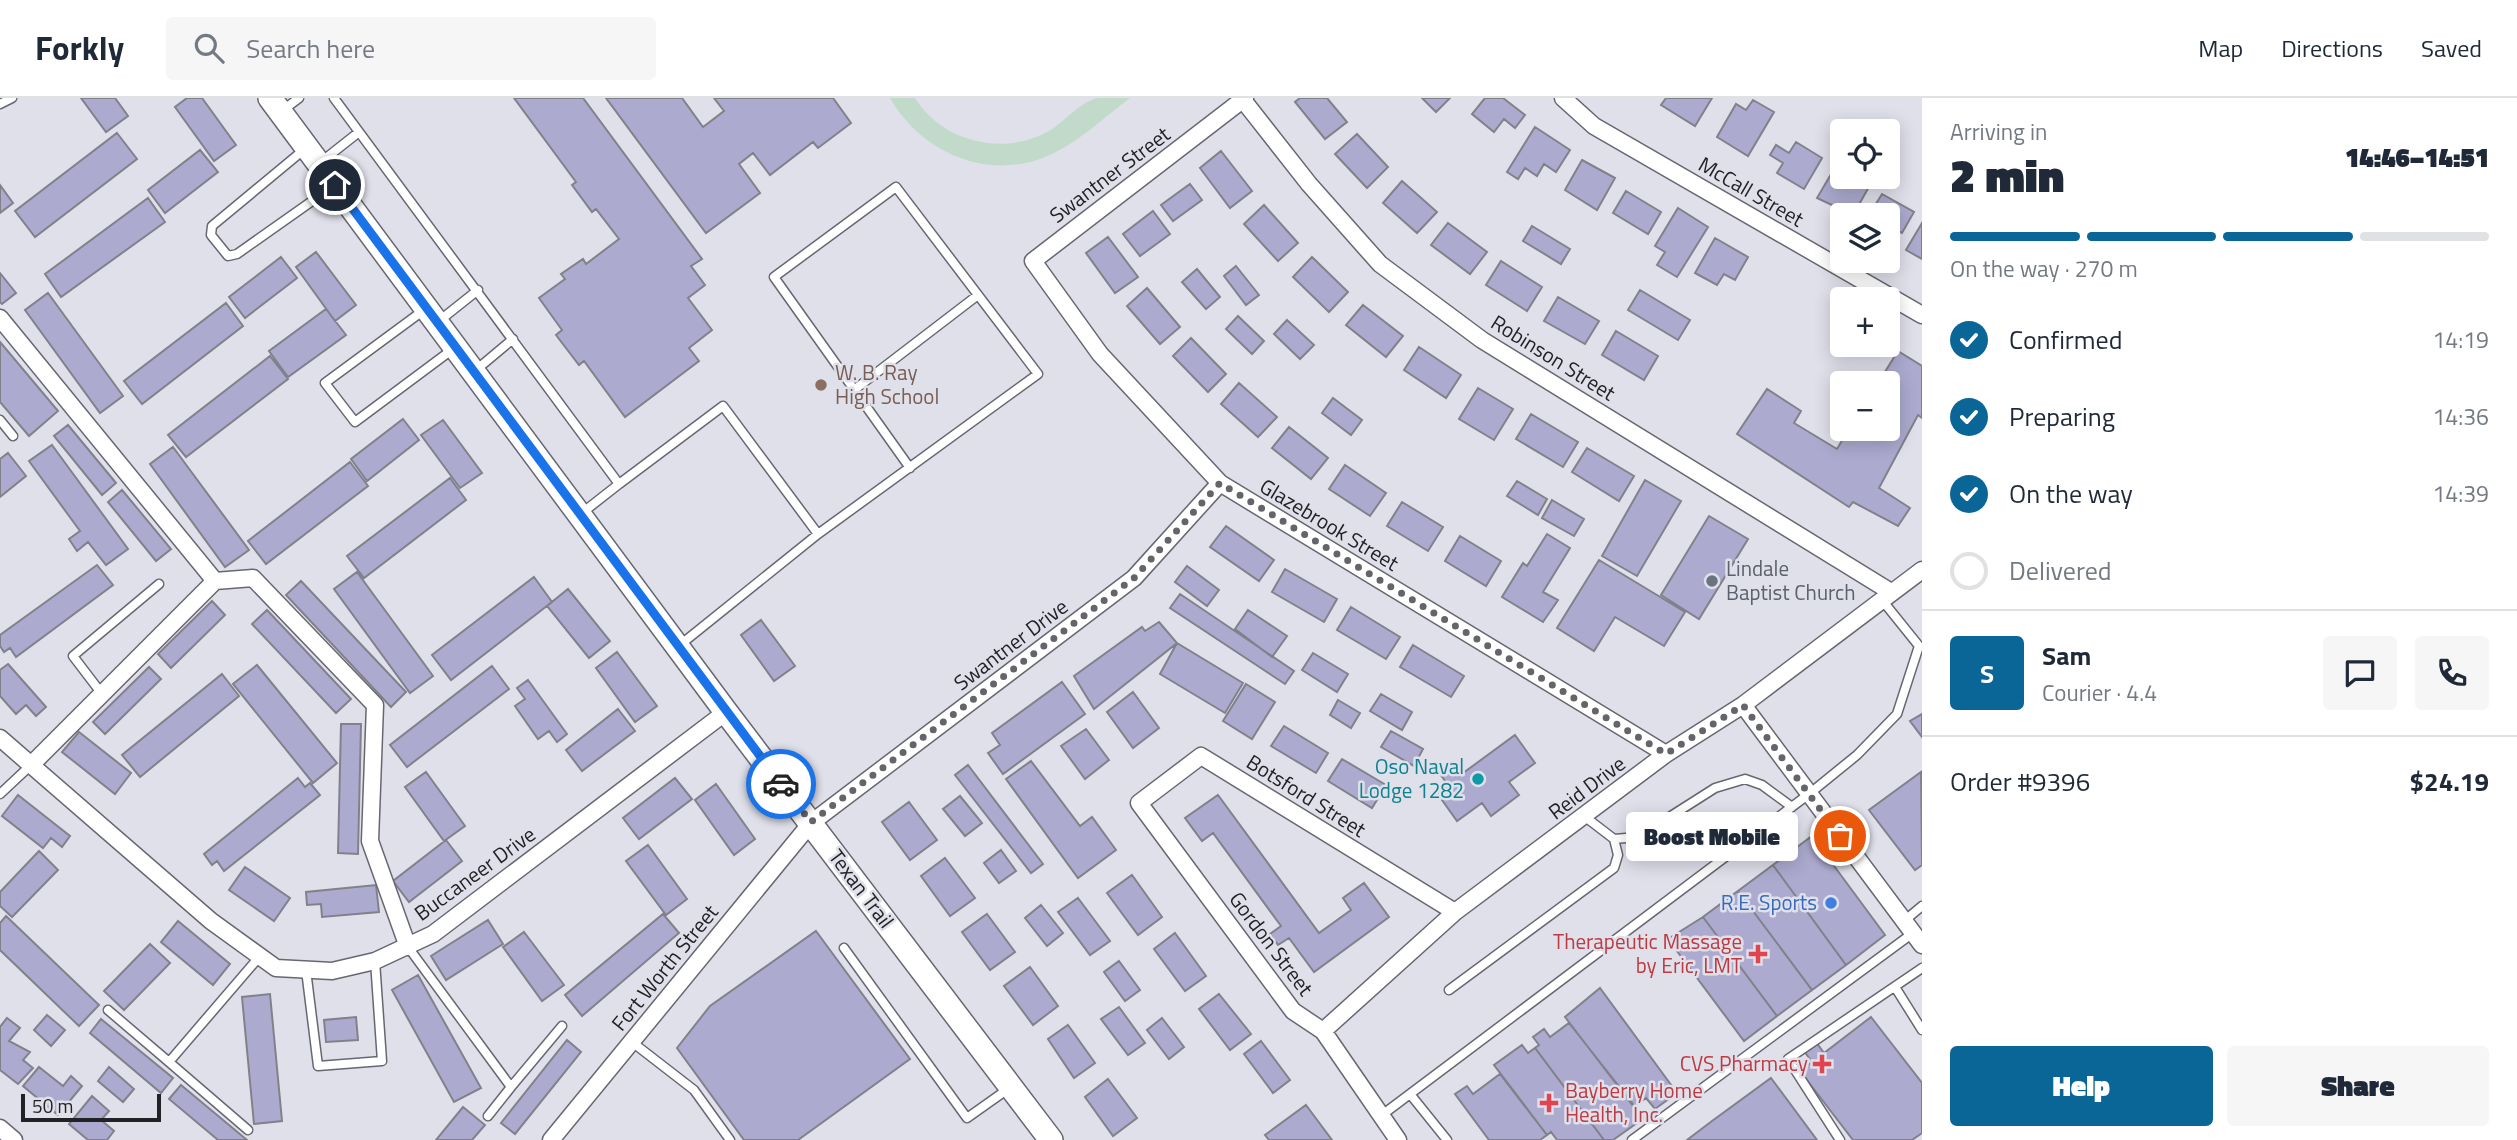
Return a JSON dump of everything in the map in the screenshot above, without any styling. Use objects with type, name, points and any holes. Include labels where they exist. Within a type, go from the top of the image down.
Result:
[{"type":"street","name":"McCall Street","points":[[1563,98],[1594,126],[1922,316]]},
{"type":"street","name":"Swantner Street","points":[[1033,261],[1244,99]]},
{"type":"street","name":"Robinson Street","points":[[1244,99],[1309,184],[1380,264],[1482,340],[1886,596]]},
{"type":"street","name":"Texan Trail","points":[[275,105],[726,712],[1051,1140]]},
{"type":"street","name":"Glazebrook Street","points":[[1033,261],[1100,354],[1220,483],[1666,754]]},
{"type":"street","points":[[0,318],[215,581]]},
{"type":"street","name":"Swantner Drive","points":[[811,822],[1134,578],[1220,483]]},
{"type":"street","name":"Reid Drive","points":[[1323,1031],[1455,912],[1666,754],[1743,705],[1922,570]]},
{"type":"street","points":[[31,765],[215,581],[253,578],[375,705],[370,841],[408,947]]},
{"type":"street","points":[[1743,705],[1913,933]]},
{"type":"street","name":"Buccaneer Drive","points":[[0,738],[211,921],[276,968],[332,971],[375,961],[433,934],[726,712]]},
{"type":"street","name":"Botsford Street","points":[[1139,803],[1201,756],[1455,912]]},
{"type":"street","name":"Gordon Street","points":[[1139,803],[1293,1011],[1323,1031],[1398,1140]]},
{"type":"street","name":"Fort Worth Street","points":[[551,1140],[811,822]]},
{"type":"street","points":[[0,1128],[14,1140]]},
{"type":"lane","points":[[0,104],[12,98]]},
{"type":"lane","points":[[275,105],[299,98]]},
{"type":"lane","points":[[334,98],[619,484]]},
{"type":"lane","points":[[335,185],[237,254],[228,256],[211,235],[212,226],[313,156],[359,132]]},
{"type":"lane","points":[[677,646],[818,534],[910,468],[1038,374],[895,187],[774,277],[910,468]]},
{"type":"lane","points":[[455,347],[355,422],[325,383],[431,315],[478,290]]},
{"type":"lane","points":[[854,390],[978,295]]},
{"type":"lane","points":[[474,372],[513,339]]},
{"type":"lane","points":[[580,515],[723,406],[818,534]]},
{"type":"lane","points":[[0,420],[13,436]]},
{"type":"lane","points":[[102,694],[73,656],[159,584]]},
{"type":"lane","points":[[1382,1115],[1809,794],[1857,755],[1898,714],[1919,646],[1886,596]]},
{"type":"lane","points":[[1912,635],[1922,628]]},
{"type":"lane","points":[[0,794],[31,765]]},
{"type":"lane","points":[[1614,839],[1637,838],[1715,788],[1745,779],[1762,785],[1792,807]]},
{"type":"lane","points":[[1449,990],[1614,867],[1618,855],[1614,839],[1584,816]]},
{"type":"lane","points":[[1632,1140],[1913,933],[1922,906]]},
{"type":"lane","points":[[408,947],[511,1087]]},
{"type":"lane","points":[[844,948],[967,1118],[1010,1087]]},
{"type":"lane","points":[[169,1062],[260,956]]},
{"type":"lane","points":[[306,970],[318,1066],[382,1061],[375,961]]},
{"type":"lane","points":[[1840,1140],[1788,1059],[1922,968]]},
{"type":"lane","points":[[1895,987],[1922,1030]]},
{"type":"lane","points":[[108,1010],[248,1130]]},
{"type":"lane","points":[[488,1116],[562,1026]]},
{"type":"lane","points":[[632,1042],[694,1090],[730,1140]]},
{"type":"lane","points":[[1410,1094],[1447,1140]]},
{"type":"green space","points":[[890,98],[915,98],[927,113],[957,135],[994,144],[1031,139],[1049,131],[1092,100],[1130,98],[1085,134],[1056,152],[1033,161],[1009,165],[962,159],[941,149],[921,135],[904,118]]},
{"type":"building","points":[[81,98],[115,98],[128,116],[106,132]]},
{"type":"building","points":[[187,98],[202,98],[236,145],[214,161],[175,107]]},
{"type":"building","points":[[514,98],[583,98],[702,259],[691,266],[705,285],[688,298],[712,330],[689,348],[699,361],[625,417],[584,361],[579,365],[556,335],[562,330],[539,298],[565,279],[561,274],[583,259],[586,264],[619,239],[596,209],[592,212],[572,185],[576,182]]},
{"type":"building","points":[[606,98],[682,98],[703,127],[724,111],[714,98],[833,98],[851,123],[818,148],[813,142],[770,175],[753,153],[739,164],[760,193],[706,233]]},
{"type":"building","points":[[1300,98],[1327,98],[1347,122],[1325,139],[1295,102]]},
{"type":"building","points":[[1422,98],[1450,98],[1436,112]]},
{"type":"building","points":[[1485,98],[1503,98],[1525,115],[1515,128],[1504,119],[1494,132],[1472,114]]},
{"type":"building","points":[[1666,98],[1712,98],[1695,126],[1661,105]]},
{"type":"building","points":[[1753,100],[1774,112],[1748,156],[1717,137],[1736,104],[1746,110]]},
{"type":"building","points":[[1535,127],[1570,150],[1556,172],[1544,164],[1537,176],[1525,168],[1518,179],[1507,172]]},
{"type":"building","points":[[117,133],[137,159],[35,237],[15,211]]},
{"type":"building","points":[[1357,134],[1388,167],[1367,188],[1335,154]]},
{"type":"building","points":[[1796,142],[1822,158],[1804,189],[1777,173],[1783,163],[1770,155],[1776,145],[1789,153]]},
{"type":"building","points":[[200,150],[218,172],[165,213],[148,190]]},
{"type":"building","points":[[1221,151],[1252,191],[1230,208],[1200,168]]},
{"type":"building","points":[[1582,160],[1615,178],[1597,210],[1565,190]]},
{"type":"building","points":[[1830,176],[1830,189],[1868,189],[1860,203],[1830,204],[1817,198]]},
{"type":"building","points":[[1402,181],[1437,212],[1417,233],[1383,203]]},
{"type":"building","points":[[1190,184],[1202,200],[1173,221],[1161,205]]},
{"type":"building","points":[[0,185],[13,203],[0,213]]},
{"type":"building","points":[[1626,191],[1661,212],[1648,234],[1613,213]]},
{"type":"building","points":[[1882,194],[1898,203],[1876,203]]},
{"type":"building","points":[[148,198],[165,222],[61,297],[45,274]]},
{"type":"building","points":[[1900,204],[1914,212],[1902,233],[1900,232]]},
{"type":"building","points":[[1264,205],[1298,243],[1278,261],[1244,224]]},
{"type":"building","points":[[1678,208],[1708,227],[1677,277],[1657,265],[1665,252],[1655,246]]},
{"type":"building","points":[[1153,211],[1170,234],[1140,256],[1123,234]]},
{"type":"building","points":[[1448,223],[1487,252],[1470,274],[1431,245]]},
{"type":"building","points":[[1922,223],[1922,259],[1906,250]]},
{"type":"building","points":[[1532,226],[1570,249],[1561,264],[1523,241]]},
{"type":"building","points":[[1108,237],[1138,277],[1115,293],[1086,253]]},
{"type":"building","points":[[1715,238],[1748,257],[1735,280],[1724,274],[1717,285],[1695,273]]},
{"type":"building","points":[[316,252],[356,305],[335,321],[296,267]]},
{"type":"building","points":[[281,257],[297,278],[245,318],[229,297]]},
{"type":"building","points":[[1312,257],[1348,292],[1329,312],[1293,277]]},
{"type":"building","points":[[1501,261],[1542,287],[1527,311],[1486,285]]},
{"type":"building","points":[[1236,266],[1259,295],[1246,305],[1224,276]]},
{"type":"building","points":[[1197,269],[1220,297],[1206,309],[1182,282]]},
{"type":"building","points":[[0,273],[16,293],[2,304],[0,302]]},
{"type":"building","points":[[1147,288],[1180,327],[1160,344],[1127,306]]},
{"type":"building","points":[[1640,290],[1690,320],[1678,340],[1628,310]]},
{"type":"building","points":[[48,293],[123,396],[100,413],[25,310]]},
{"type":"building","points":[[1558,297],[1599,321],[1585,344],[1544,321]]},
{"type":"building","points":[[226,303],[243,326],[142,404],[124,381]]},
{"type":"building","points":[[1363,305],[1403,336],[1386,357],[1346,325]]},
{"type":"building","points":[[326,309],[346,335],[288,377],[269,351]]},
{"type":"building","points":[[1238,316],[1264,341],[1252,354],[1226,329]]},
{"type":"building","points":[[1287,320],[1314,345],[1300,359],[1274,334]]},
{"type":"building","points":[[1616,331],[1658,356],[1644,380],[1602,355]]},
{"type":"building","points":[[1191,338],[1226,374],[1208,392],[1173,356]]},
{"type":"building","points":[[0,342],[58,411],[29,436],[0,402]]},
{"type":"building","points":[[1419,347],[1461,375],[1446,398],[1404,370]]},
{"type":"building","points":[[1900,352],[1922,366],[1922,418],[1918,415],[1879,488],[1910,508],[1898,526],[1853,502],[1849,507],[1737,434],[1767,389],[1801,411],[1794,423],[1837,449],[1842,441],[1900,441],[1900,371],[1886,371],[1894,357],[1900,357]]},
{"type":"building","points":[[270,356],[288,379],[186,457],[168,435]]},
{"type":"building","points":[[1239,383],[1277,417],[1258,437],[1221,404]]},
{"type":"building","points":[[1478,388],[1513,409],[1494,440],[1459,419]]},
{"type":"building","points":[[1333,398],[1362,420],[1351,435],[1322,413]]},
{"type":"building","points":[[1531,414],[1578,442],[1563,467],[1516,439]]},
{"type":"building","points":[[403,419],[419,440],[367,481],[351,459]]},
{"type":"building","points":[[443,420],[482,473],[460,488],[421,435]]},
{"type":"building","points":[[68,425],[116,483],[102,495],[54,436]]},
{"type":"building","points":[[1289,427],[1328,458],[1311,479],[1272,448]]},
{"type":"building","points":[[52,445],[128,549],[106,565],[88,542],[77,551],[69,539],[80,531],[29,461]]},
{"type":"building","points":[[173,447],[249,550],[225,567],[150,464]]},
{"type":"building","points":[[1587,448],[1634,476],[1619,501],[1572,472]]},
{"type":"building","points":[[8,453],[26,476],[0,497],[0,459]]},
{"type":"building","points":[[350,462],[368,486],[266,564],[248,541]]},
{"type":"building","points":[[1345,465],[1386,493],[1370,516],[1329,489]]},
{"type":"building","points":[[450,478],[466,500],[364,578],[347,556]]},
{"type":"building","points":[[1645,480],[1681,501],[1637,576],[1602,556]]},
{"type":"building","points":[[1517,481],[1547,499],[1538,515],[1507,496]]},
{"type":"building","points":[[122,490],[171,549],[156,561],[108,502]]},
{"type":"building","points":[[1552,500],[1584,519],[1574,536],[1542,518]]},
{"type":"building","points":[[1402,502],[1443,527],[1428,551],[1387,526]]},
{"type":"building","points":[[1709,516],[1748,539],[1699,619],[1661,595]]},
{"type":"building","points":[[1226,526],[1274,560],[1259,581],[1210,547]]},
{"type":"building","points":[[1547,534],[1570,548],[1543,592],[1558,600],[1543,622],[1502,597],[1523,563],[1527,566]]},
{"type":"building","points":[[1460,536],[1501,561],[1486,586],[1445,561]]},
{"type":"building","name":"Lindale Baptist Church","points":[[1599,560],[1685,612],[1664,646],[1615,617],[1594,651],[1557,628]]},
{"type":"building","points":[[97,565],[113,585],[16,657],[10,648],[4,652],[0,646],[0,635]]},
{"type":"building","points":[[1187,566],[1219,590],[1207,606],[1175,582]]},
{"type":"building","points":[[1285,569],[1337,599],[1324,622],[1272,592]]},
{"type":"building","points":[[357,572],[433,676],[410,693],[334,589]]},
{"type":"building","points":[[534,577],[552,602],[451,680],[432,655]]},
{"type":"building","points":[[301,581],[406,692],[391,707],[286,595]]},
{"type":"building","points":[[568,589],[610,641],[589,658],[547,606]]},
{"type":"building","points":[[1180,594],[1294,671],[1285,684],[1170,608]]},
{"type":"building","points":[[212,601],[225,615],[171,668],[158,654]]},
{"type":"building","points":[[1351,607],[1400,637],[1386,659],[1337,630]]},
{"type":"building","points":[[267,610],[351,699],[336,713],[252,624]]},
{"type":"building","points":[[1248,610],[1287,636],[1272,657],[1235,629]]},
{"type":"building","points":[[761,620],[795,666],[774,681],[741,635]]},
{"type":"building","points":[[1159,622],[1177,643],[1094,709],[1074,676],[1142,627],[1145,631]]},
{"type":"building","points":[[1177,643],[1243,683],[1225,713],[1160,674]]},
{"type":"building","points":[[1413,645],[1464,676],[1451,697],[1400,667]]},
{"type":"building","points":[[617,652],[657,706],[635,722],[596,668]]},
{"type":"building","points":[[1313,653],[1348,674],[1337,692],[1302,670]]},
{"type":"building","points":[[8,664],[46,707],[36,716],[26,705],[16,714],[0,696],[0,670]]},
{"type":"building","points":[[257,665],[337,763],[313,783],[233,684]]},
{"type":"building","points":[[492,666],[509,689],[407,767],[390,745]]},
{"type":"building","points":[[149,667],[161,679],[105,734],[93,722]]},
{"type":"building","points":[[222,674],[239,696],[140,777],[122,755]]},
{"type":"building","points":[[528,680],[567,734],[557,742],[549,731],[538,739],[515,706],[525,699],[517,688]]},
{"type":"building","points":[[1062,682],[1085,714],[1003,774],[988,753],[1000,745],[992,733]]},
{"type":"building","points":[[1246,684],[1275,702],[1252,739],[1223,721]]},
{"type":"building","points":[[1133,692],[1159,728],[1133,748],[1107,712]]},
{"type":"building","points":[[1381,694],[1412,712],[1402,730],[1370,711]]},
{"type":"building","points":[[1338,700],[1360,713],[1351,728],[1330,715]]},
{"type":"building","points":[[618,709],[635,731],[582,771],[566,750]]},
{"type":"building","points":[[1922,714],[1922,737],[1910,721]]},
{"type":"building","points":[[341,724],[361,724],[358,854],[338,853]]},
{"type":"building","points":[[1284,726],[1328,753],[1316,773],[1271,746]]},
{"type":"building","points":[[1086,729],[1109,760],[1085,779],[1061,746]]},
{"type":"building","points":[[1391,731],[1423,749],[1414,766],[1381,747]]},
{"type":"building","points":[[79,732],[131,773],[115,794],[62,752]]},
{"type":"building","name":"Oso Naval Lodge 1282","points":[[1515,735],[1535,763],[1509,782],[1519,795],[1491,816],[1482,803],[1457,821],[1437,793],[1448,785],[1440,774],[1452,766],[1459,776]]},
{"type":"building","points":[[1342,759],[1386,785],[1372,808],[1328,781]]},
{"type":"building","points":[[1031,761],[1080,826],[1092,817],[1116,850],[1078,878],[1006,779]]},
{"type":"building","points":[[968,765],[1043,864],[1031,873],[955,775]]},
{"type":"building","points":[[426,772],[465,826],[444,841],[405,787]]},
{"type":"building","points":[[1921,772],[1922,865],[1915,870],[1869,810]]},
{"type":"building","points":[[298,778],[305,787],[310,783],[320,795],[224,871],[217,861],[212,865],[204,854]]},
{"type":"building","points":[[675,778],[692,799],[639,839],[623,818]]},
{"type":"building","points":[[716,784],[755,839],[734,855],[695,800]]},
{"type":"building","points":[[18,795],[70,836],[62,847],[51,838],[43,848],[2,816]]},
{"type":"building","points":[[1218,795],[1319,933],[1351,910],[1343,898],[1364,883],[1389,917],[1314,972],[1289,938],[1278,945],[1270,934],[1281,926],[1213,833],[1202,841],[1185,818]]},
{"type":"building","points":[[960,796],[982,823],[965,836],[943,809]]},
{"type":"building","points":[[909,802],[937,840],[910,860],[882,822]]},
{"type":"building","points":[[1812,836],[1885,935],[1846,965],[1773,865]]},
{"type":"building","points":[[446,840],[462,861],[409,902],[393,881]]},
{"type":"building","points":[[648,845],[687,899],[666,915],[626,861]]},
{"type":"building","points":[[1001,850],[1016,871],[999,883],[984,863]]},
{"type":"building","points":[[39,851],[58,870],[12,917],[0,906],[0,892]]},
{"type":"building","points":[[945,858],[975,898],[950,916],[921,876]]},
{"type":"building","points":[[1773,865],[1846,965],[1812,990],[1738,891]]},
{"type":"building","points":[[245,867],[290,898],[274,921],[229,890]]},
{"type":"building","points":[[1132,875],[1162,917],[1138,935],[1107,893]]},
{"type":"building","points":[[376,885],[379,912],[322,917],[321,904],[307,905],[306,892]]},
{"type":"building","name":"Therapeutic Massage by Eric, LMT","points":[[1738,891],[1812,990],[1777,1016],[1703,917]]},
{"type":"building","points":[[1078,898],[1110,941],[1090,955],[1058,912]]},
{"type":"building","points":[[1041,905],[1063,933],[1047,946],[1025,918]]},
{"type":"building","points":[[663,914],[679,933],[582,1016],[565,995]]},
{"type":"building","points":[[987,914],[1015,952],[990,970],[962,932]]},
{"type":"building","points":[[6,916],[99,1005],[79,1026],[0,950],[0,923]]},
{"type":"building","points":[[1703,917],[1777,1016],[1744,1041],[1668,939]]},
{"type":"building","points":[[488,920],[503,944],[446,980],[431,956]]},
{"type":"building","points":[[178,921],[230,964],[213,985],[161,942]]},
{"type":"building","points":[[816,931],[910,1059],[798,1140],[744,1140],[677,1048],[710,1006]]},
{"type":"building","points":[[524,932],[564,985],[542,1001],[503,947]]},
{"type":"building","points":[[1175,933],[1206,976],[1185,991],[1154,949]]},
{"type":"building","points":[[150,944],[170,963],[124,1010],[104,991]]},
{"type":"building","points":[[1119,961],[1140,990],[1125,1001],[1104,972]]},
{"type":"building","points":[[1030,967],[1058,1006],[1033,1025],[1004,986]]},
{"type":"building","points":[[418,975],[481,1088],[454,1102],[392,990]]},
{"type":"building","points":[[1600,988],[1677,1093],[1655,1109],[1646,1098],[1634,1107],[1565,1017]]},
{"type":"building","points":[[270,994],[282,1121],[254,1124],[242,997]]},
{"type":"building","points":[[1219,994],[1251,1034],[1230,1050],[1199,1009]]},
{"type":"building","points":[[1119,1007],[1145,1043],[1128,1055],[1101,1019]]},
{"type":"building","points":[[47,1015],[65,1030],[51,1046],[34,1030]]},
{"type":"building","points":[[356,1017],[358,1040],[326,1042],[324,1020]]},
{"type":"building","name":"CVS Pharmacy","points":[[1871,1017],[1922,1083],[1922,1133],[1912,1140],[1853,1140],[1800,1071],[1812,1062],[1804,1051],[1816,1042],[1824,1053]]},
{"type":"building","points":[[7,1018],[20,1028],[9,1041],[30,1052],[23,1060],[33,1068],[18,1084],[0,1070],[0,1027]]},
{"type":"building","points":[[1162,1018],[1184,1047],[1169,1059],[1147,1030]]},
{"type":"building","points":[[101,1019],[173,1078],[161,1093],[90,1033]]},
{"type":"building","points":[[1569,1023],[1644,1118],[1613,1140],[1604,1140],[1535,1048],[1539,1045],[1533,1037],[1544,1029],[1550,1037]]},
{"type":"building","points":[[1068,1025],[1095,1063],[1074,1078],[1048,1039]]},
{"type":"building","points":[[567,1040],[581,1052],[515,1134],[501,1123]]},
{"type":"building","points":[[1261,1041],[1290,1080],[1273,1093],[1244,1054]]},
{"type":"building","name":"Bayberry Home Health, Inc.","points":[[1522,1045],[1528,1053],[1535,1048],[1604,1140],[1557,1140],[1551,1132],[1547,1135],[1494,1065]]},
{"type":"building","points":[[39,1067],[63,1086],[71,1076],[82,1086],[58,1115],[23,1086]]},
{"type":"building","points":[[109,1067],[134,1089],[123,1102],[98,1081]]},
{"type":"building","points":[[1500,1074],[1547,1135],[1540,1140],[1489,1140],[1455,1094],[1467,1086],[1473,1094]]},
{"type":"building","points":[[1771,1078],[1817,1140],[1687,1140],[1712,1121]]},
{"type":"building","points":[[1108,1079],[1137,1118],[1113,1136],[1085,1097]]},
{"type":"building","points":[[181,1085],[247,1140],[218,1140],[169,1099]]},
{"type":"building","points":[[92,1096],[109,1111],[101,1120],[114,1131],[107,1140],[88,1140],[69,1124]]},
{"type":"building","points":[[1306,1105],[1332,1140],[1269,1140],[1265,1135]]},
{"type":"building","points":[[463,1107],[485,1125],[472,1140],[436,1140]]},
{"type":"way so far","points":[[781,784],[811,822],[1134,578],[1220,483],[1666,754],[1743,705],[1840,836]]},
{"type":"place","name":"W. B. Ray High School","points":[[821,385]]},
{"type":"place","name":"Lindale Baptist Church","points":[[1712,581]]},
{"type":"place","name":"Oso Naval Lodge 1282","points":[[1478,779]]},
{"type":"place","name":"Boost Mobile","points":[[1840,836]]},
{"type":"place","name":"R.E. Sports","points":[[1831,903]]},
{"type":"place","name":"Therapeutic Massage by Eric, LMT","points":[[1758,954]]},
{"type":"place","name":"CVS Pharmacy","points":[[1822,1064]]},
{"type":"place","name":"Bayberry Home Health, Inc.","points":[[1549,1103]]},
{"type":"route","points":[[335,185],[781,784]]}]
